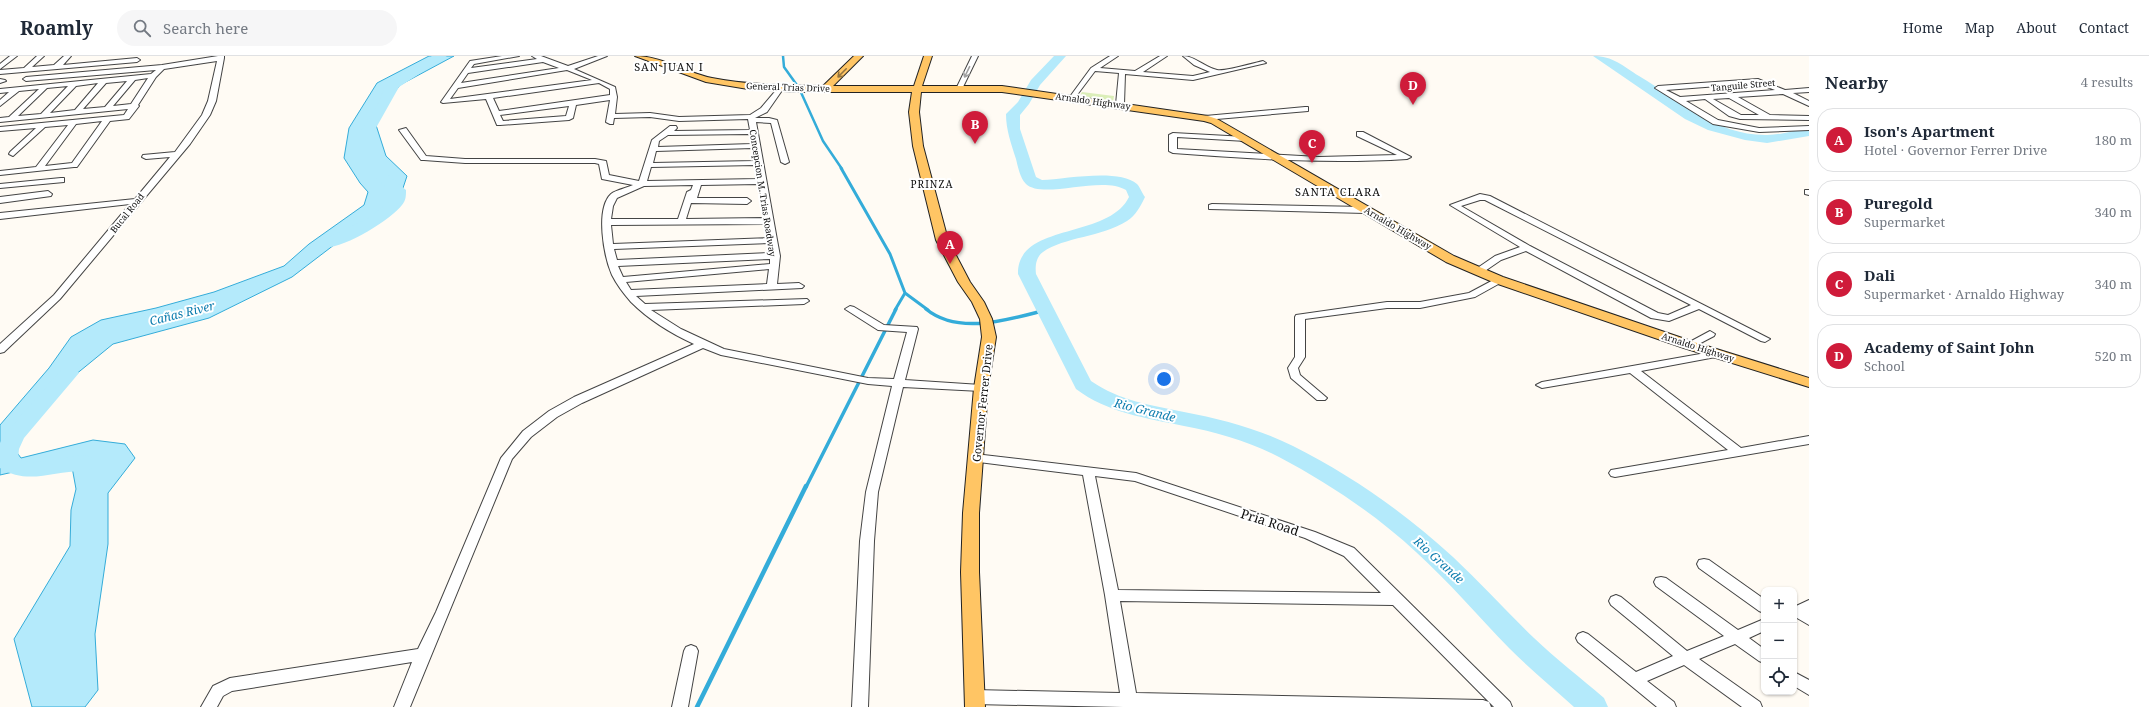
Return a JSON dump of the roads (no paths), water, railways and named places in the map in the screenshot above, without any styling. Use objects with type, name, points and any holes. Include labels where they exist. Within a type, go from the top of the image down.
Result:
[{"type":"main road","name":"General Trias Drive","points":[[639,56],[720,83],[794,89],[917,89]]},
{"type":"main road","points":[[825,89],[859,56]]},
{"type":"main road","name":"Governor Ferrer Drive","points":[[928,56],[917,89],[914,112],[918,146],[942,240],[986,319],[989,337],[981,388],[971,513],[970,572],[975,702]]},
{"type":"main road","name":"Arnaldo Highway","points":[[917,89],[1002,89],[1120,104],[1205,118],[1246,139],[1450,259],[1499,280],[1688,345],[1809,383]]},
{"type":"street","points":[[0,68],[14,56]]},
{"type":"street","points":[[18,77],[41,56]]},
{"type":"street","points":[[55,68],[68,56]]},
{"type":"street","points":[[83,65],[91,56]]},
{"type":"street","points":[[112,62],[118,56]]},
{"type":"street","points":[[512,56],[472,62],[445,102],[489,97],[600,80]]},
{"type":"street","points":[[535,56],[600,80],[613,88],[614,97],[610,120],[650,115],[678,119],[751,118],[774,122],[785,162]]},
{"type":"street","points":[[457,86],[570,68],[604,56]]},
{"type":"street","points":[[959,89],[975,56]]},
{"type":"street","points":[[1072,98],[1093,69],[1115,56]]},
{"type":"street","points":[[1138,72],[1164,56]]},
{"type":"street","points":[[1186,56],[1196,64],[1218,73]]},
{"type":"street","points":[[1,81],[18,77],[26,78],[144,69],[221,57]]},
{"type":"street","name":"Bucal Road","points":[[0,350],[57,297],[176,154],[206,115],[212,101],[221,57]]},
{"type":"street","points":[[0,72],[55,68],[138,58],[144,69]]},
{"type":"street","points":[[465,71],[545,59]]},
{"type":"street","points":[[1093,69],[1193,78],[1264,63]]},
{"type":"street","points":[[1177,76],[1196,64]]},
{"type":"street","points":[[0,135],[3,129],[108,120],[126,117],[135,106],[152,76],[162,67]]},
{"type":"street","points":[[1120,104],[1122,71]]},
{"type":"street","points":[[2,90],[152,76]]},
{"type":"street","points":[[2,90],[10,84],[26,78]]},
{"type":"street","points":[[107,109],[133,78]]},
{"type":"street","points":[[1,81],[2,84],[10,84]]},
{"type":"street","points":[[77,112],[104,81]]},
{"type":"street","points":[[1805,102],[1758,81],[1658,88],[1679,98],[1716,122],[1759,130],[1809,128]]},
{"type":"street","points":[[43,116],[74,84]]},
{"type":"street","points":[[11,119],[45,87]]},
{"type":"street","name":"Concepcion M. Trias Roadway","points":[[772,287],[775,256],[751,118],[766,107],[778,88]]},
{"type":"street","points":[[0,104],[17,89]]},
{"type":"street","name":"Tanguile Street","points":[[1679,98],[1809,90]]},
{"type":"street","points":[[1729,95],[1789,129]]},
{"type":"street","points":[[489,97],[500,123],[563,119],[570,117],[573,103]]},
{"type":"street","points":[[495,114],[614,97]]},
{"type":"street","points":[[1706,97],[1732,114],[1748,118],[1809,118]]},
{"type":"street","points":[[0,120],[135,106]]},
{"type":"street","points":[[1205,118],[1306,109]]},
{"type":"street","points":[[678,119],[667,132],[656,140],[642,184],[614,196],[605,222],[609,247],[620,280],[629,293],[644,307],[666,326],[702,345],[721,352],[868,381],[981,388]]},
{"type":"street","points":[[0,173],[75,164],[108,120]]},
{"type":"street","points":[[38,169],[73,123]]},
{"type":"street","points":[[13,154],[42,126]]},
{"type":"street","points":[[403,130],[408,140],[415,144],[424,158],[465,161],[595,161],[603,163],[605,177],[642,184],[762,181]]},
{"type":"street","points":[[667,132],[753,132]]},
{"type":"street","points":[[1246,139],[1172,135],[1173,151],[1276,157],[1380,159],[1407,157],[1360,134]]},
{"type":"street","points":[[653,149],[756,146]]},
{"type":"street","points":[[146,157],[176,154]]},
{"type":"street","points":[[648,165],[759,163]]},
{"type":"street","points":[[0,186],[61,180],[34,213]]},
{"type":"street","points":[[696,182],[692,201],[747,201]]},
{"type":"street","points":[[681,222],[696,182]]},
{"type":"street","points":[[0,200],[48,194]]},
{"type":"street","points":[[1698,306],[1669,318],[1655,316],[1530,250],[1454,205],[1480,197],[1487,198],[1765,339]]},
{"type":"street","points":[[0,216],[136,201]]},
{"type":"street","points":[[1212,207],[1365,210]]},
{"type":"street","points":[[0,225],[9,215]]},
{"type":"street","points":[[605,222],[769,221]]},
{"type":"street","points":[[609,247],[773,240]]},
{"type":"street","points":[[1483,273],[1501,260],[1530,250]]},
{"type":"street","points":[[614,263],[775,256]]},
{"type":"street","points":[[620,280],[774,266]]},
{"type":"street","points":[[1321,398],[1295,376],[1293,368],[1300,357],[1300,317],[1387,305],[1420,305],[1472,295],[1499,280]]},
{"type":"street","points":[[629,293],[799,286]]},
{"type":"street","points":[[644,307],[804,301]]},
{"type":"street","points":[[850,309],[886,329],[913,329],[872,492],[867,541],[860,707]]},
{"type":"street","points":[[1688,345],[1710,334]]},
{"type":"street","points":[[402,707],[423,654],[443,612],[507,458],[527,434],[553,414],[578,400],[702,345]]},
{"type":"street","points":[[1542,385],[1717,354]]},
{"type":"street","points":[[1632,369],[1739,452]]},
{"type":"street","points":[[1615,473],[1809,440]]},
{"type":"street","name":"Pria Road","points":[[976,458],[1088,470],[1136,477],[1310,536],[1349,552],[1504,707]]},
{"type":"street","points":[[1088,470],[1112,595],[1130,704]]},
{"type":"street","points":[[1704,564],[1761,605]]},
{"type":"street","points":[[1661,582],[1761,655]]},
{"type":"street","points":[[1112,595],[1395,599]]},
{"type":"street","points":[[1616,601],[1686,658],[1754,707]]},
{"type":"street","points":[[1633,680],[1761,626]]},
{"type":"street","points":[[1583,638],[1668,707]]},
{"type":"street","points":[[680,707],[691,651]]},
{"type":"street","points":[[209,707],[218,691],[230,685],[423,654]]},
{"type":"street","points":[[1797,680],[1809,688]]},
{"type":"street","points":[[975,702],[1483,707]]},
{"type":"water","points":[[429,56],[454,56],[400,85],[380,111],[376,125],[386,156],[407,176],[401,194],[391,207],[376,220],[351,232],[292,277],[209,318],[113,344],[20,420],[15,450],[21,458],[93,440],[125,444],[135,458],[108,493],[108,544],[95,634],[98,690],[85,707],[32,707],[14,639],[70,546],[71,510],[76,489],[72,467],[44,465],[0,475],[0,425],[49,368],[71,337],[101,320],[156,308],[214,292],[284,266],[309,244],[364,205],[368,192],[360,183],[344,158],[349,128],[377,83]]},
{"type":"waterway","name":"Cañas River","points":[[367,132],[383,106],[389,91],[395,84],[410,73],[441,56]]},
{"type":"waterway","points":[[783,56],[784,67],[799,88],[823,141],[842,169]]},
{"type":"waterway","name":"Rio Grande","points":[[1060,56],[1035,83],[1023,104],[1013,114],[1013,129],[1029,178],[1032,182],[1041,185],[1109,180],[1125,183],[1132,187],[1137,197],[1132,208],[1122,217],[1095,230],[1038,248],[1033,253],[1028,263],[1027,274],[1083,385],[1106,399],[1131,408],[1211,425],[1261,440],[1310,464],[1334,478],[1380,510],[1424,545],[1464,583],[1510,632],[1594,707]]},
{"type":"waterway","points":[[1599,56],[1654,90],[1690,116],[1713,127],[1745,136],[1767,139],[1809,132]]},
{"type":"waterway","points":[[841,168],[890,254],[905,293]]},
{"type":"waterway","name":"Cañas River","points":[[327,244],[373,222],[396,203],[398,199],[398,190],[383,178]]},
{"type":"waterway","points":[[895,310],[905,293]]},
{"type":"waterway","points":[[905,293],[928,310]]},
{"type":"waterway","points":[[806,487],[896,309]]},
{"type":"waterway","points":[[926,309],[939,317],[954,322],[969,324],[1001,321],[1046,310],[1044,310]]},
{"type":"waterway","name":"Cañas River","points":[[69,373],[15,435],[8,449],[7,462],[15,467],[25,470],[34,470],[65,464],[85,463]]},
{"type":"waterway","points":[[697,707],[806,486]]},
{"type":"place","name":"Academy of Saint John","points":[[1413,105]]},
{"type":"place","name":"Puregold","points":[[975,144]]},
{"type":"place","name":"Dali","points":[[1312,163]]},
{"type":"place","name":"Ison's Apartment","points":[[950,264]]},
{"type":"district","name":"SAN JUAN I","points":[[669,66]]},
{"type":"district","name":"PRINZA","points":[[932,184]]},
{"type":"district","name":"SANTA CLARA","points":[[1338,191]]}]
